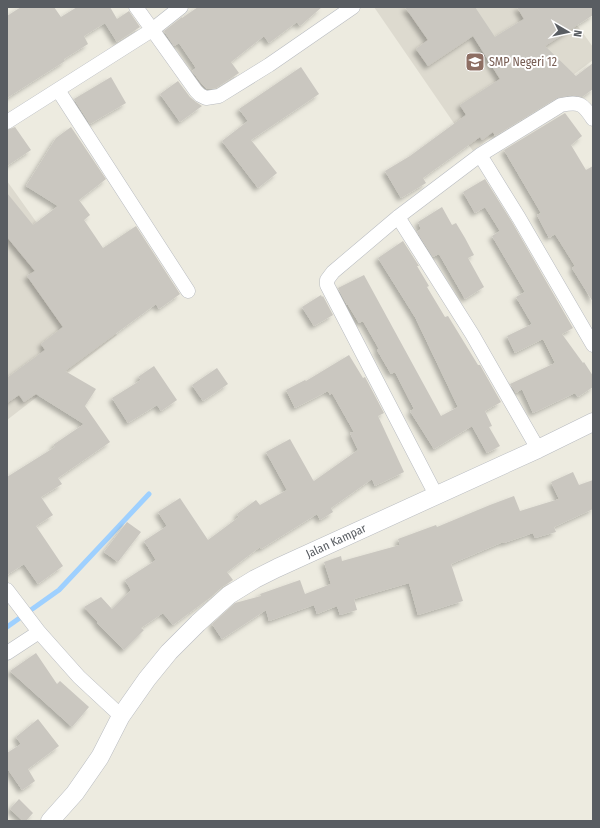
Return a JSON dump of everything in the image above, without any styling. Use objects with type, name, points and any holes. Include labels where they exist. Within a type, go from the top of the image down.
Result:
[{"type":"street","points":[[136,7],[196,91],[206,98],[219,96],[256,73],[352,7]]},
{"type":"street","points":[[7,122],[152,30],[181,7]]},
{"type":"street","points":[[58,90],[188,291]]},
{"type":"street","points":[[436,495],[327,285],[327,280],[333,272],[398,217],[480,155],[562,105],[572,102],[584,106],[593,119]]},
{"type":"street","points":[[480,155],[519,218],[593,345]]},
{"type":"street","points":[[398,217],[472,334],[538,449]]},
{"type":"street","name":"Jalan Kampar","points":[[50,821],[75,793],[100,757],[121,716],[147,679],[169,652],[198,623],[230,595],[255,579],[277,568],[538,449],[593,422]]},
{"type":"street","points":[[11,596],[37,629],[79,677],[121,716]]},
{"type":"street","points":[[7,653],[37,629]]},
{"type":"shaded area","points":[[374,7],[564,7],[593,47],[593,60],[473,151]]},
{"type":"shaded area","points":[[7,181],[117,335],[7,420]]},
{"type":"building","points":[[21,7],[54,7],[61,17],[77,7],[110,7],[117,19],[129,11],[140,27],[117,42],[105,23],[84,36],[88,44],[64,59],[65,61],[7,98],[7,16]]},
{"type":"building","points":[[198,7],[322,7],[300,26],[297,22],[269,43],[264,36],[231,62],[239,73],[216,88],[207,89],[192,71],[196,68],[179,43],[174,46],[164,31]]},
{"type":"building","points":[[405,7],[475,7],[495,37],[524,19],[517,7],[593,7],[593,15],[545,46],[576,76],[593,63],[593,89],[582,97],[572,95],[557,98],[495,136],[493,132],[482,140],[480,137],[423,178],[426,183],[401,198],[385,171],[410,156],[466,115],[460,105],[500,79],[473,36],[428,66],[416,49],[428,40]]},
{"type":"building","points":[[301,67],[319,94],[251,140],[277,173],[258,188],[222,141],[248,121],[239,109]]},
{"type":"building","points":[[111,77],[126,103],[90,124],[74,99]]},
{"type":"building","points":[[178,81],[190,97],[202,106],[180,122],[160,94]]},
{"type":"building","points":[[565,113],[582,136],[571,145],[586,170],[593,166],[593,302],[572,268],[575,266],[555,234],[549,238],[537,215],[541,213],[504,150]]},
{"type":"building","points":[[15,127],[31,150],[7,166],[7,130]]},
{"type":"building","points":[[71,127],[106,179],[79,200],[90,215],[84,220],[103,248],[136,226],[180,294],[159,309],[156,304],[65,371],[96,389],[85,406],[110,442],[58,478],[62,484],[41,497],[53,515],[36,526],[63,566],[38,584],[24,564],[7,575],[7,477],[55,447],[53,445],[84,424],[36,394],[24,402],[19,395],[7,403],[7,378],[45,350],[41,344],[63,327],[27,276],[35,271],[7,237],[7,193],[33,225],[58,206],[26,186],[56,138]]},
{"type":"building","points":[[485,179],[512,222],[573,328],[562,334],[593,376],[593,387],[578,397],[575,393],[533,413],[522,389],[516,393],[510,384],[555,363],[543,339],[515,353],[507,336],[532,324],[516,297],[525,292],[492,236],[500,231],[485,207],[475,213],[463,192]]},
{"type":"building","points":[[442,207],[452,225],[456,223],[474,255],[468,258],[484,287],[465,299],[439,254],[433,257],[417,232],[421,229],[418,222]]},
{"type":"building","points":[[403,241],[419,266],[417,266],[429,286],[427,287],[445,317],[448,316],[478,365],[480,365],[501,402],[485,411],[492,426],[489,427],[500,446],[487,453],[472,426],[434,449],[410,411],[414,409],[395,372],[391,374],[363,321],[359,323],[338,288],[364,275],[441,416],[458,407],[415,317],[378,258]]},
{"type":"building","points":[[321,295],[322,297],[323,296],[333,315],[314,326],[302,307]]},
{"type":"building","points":[[349,355],[363,378],[365,377],[384,413],[378,416],[404,472],[375,486],[372,479],[331,508],[333,512],[320,520],[317,514],[261,549],[260,547],[227,572],[233,580],[211,597],[173,625],[163,613],[141,628],[144,630],[124,650],[97,623],[98,622],[84,607],[101,597],[112,609],[131,590],[125,580],[156,560],[144,541],[167,526],[158,512],[180,498],[208,540],[239,517],[237,514],[256,500],[260,505],[287,490],[266,452],[290,439],[314,481],[358,450],[350,433],[354,432],[332,393],[330,395],[328,391],[295,408],[286,390],[305,380],[306,381]]},
{"type":"building","points":[[154,366],[177,400],[161,411],[157,405],[128,423],[112,398],[141,380],[138,377]]},
{"type":"building","points":[[217,368],[228,384],[203,401],[192,385]]},
{"type":"building","points":[[573,472],[579,485],[593,480],[593,509],[554,527],[556,532],[535,538],[533,533],[504,543],[503,542],[451,564],[463,601],[418,615],[409,583],[354,599],[357,610],[340,615],[337,606],[317,614],[314,605],[269,621],[266,610],[222,639],[212,624],[235,603],[261,596],[260,594],[300,580],[305,594],[331,584],[324,562],[341,556],[342,561],[400,545],[398,539],[436,525],[437,527],[514,496],[520,511],[559,499],[551,482]]},
{"type":"building","points":[[127,522],[141,532],[118,562],[104,552]]},
{"type":"building","points":[[36,653],[57,684],[60,681],[89,707],[72,727],[10,671]]},
{"type":"building","points":[[38,719],[59,746],[28,769],[35,781],[22,790],[7,768],[7,753],[21,744],[16,737]]},
{"type":"building","points":[[19,799],[33,813],[26,821],[23,821],[10,809]]},
{"type":"waterway","points":[[7,627],[59,590],[149,494]]},
{"type":"place","name":"SMP Negeri 12","points":[[475,62]]}]
